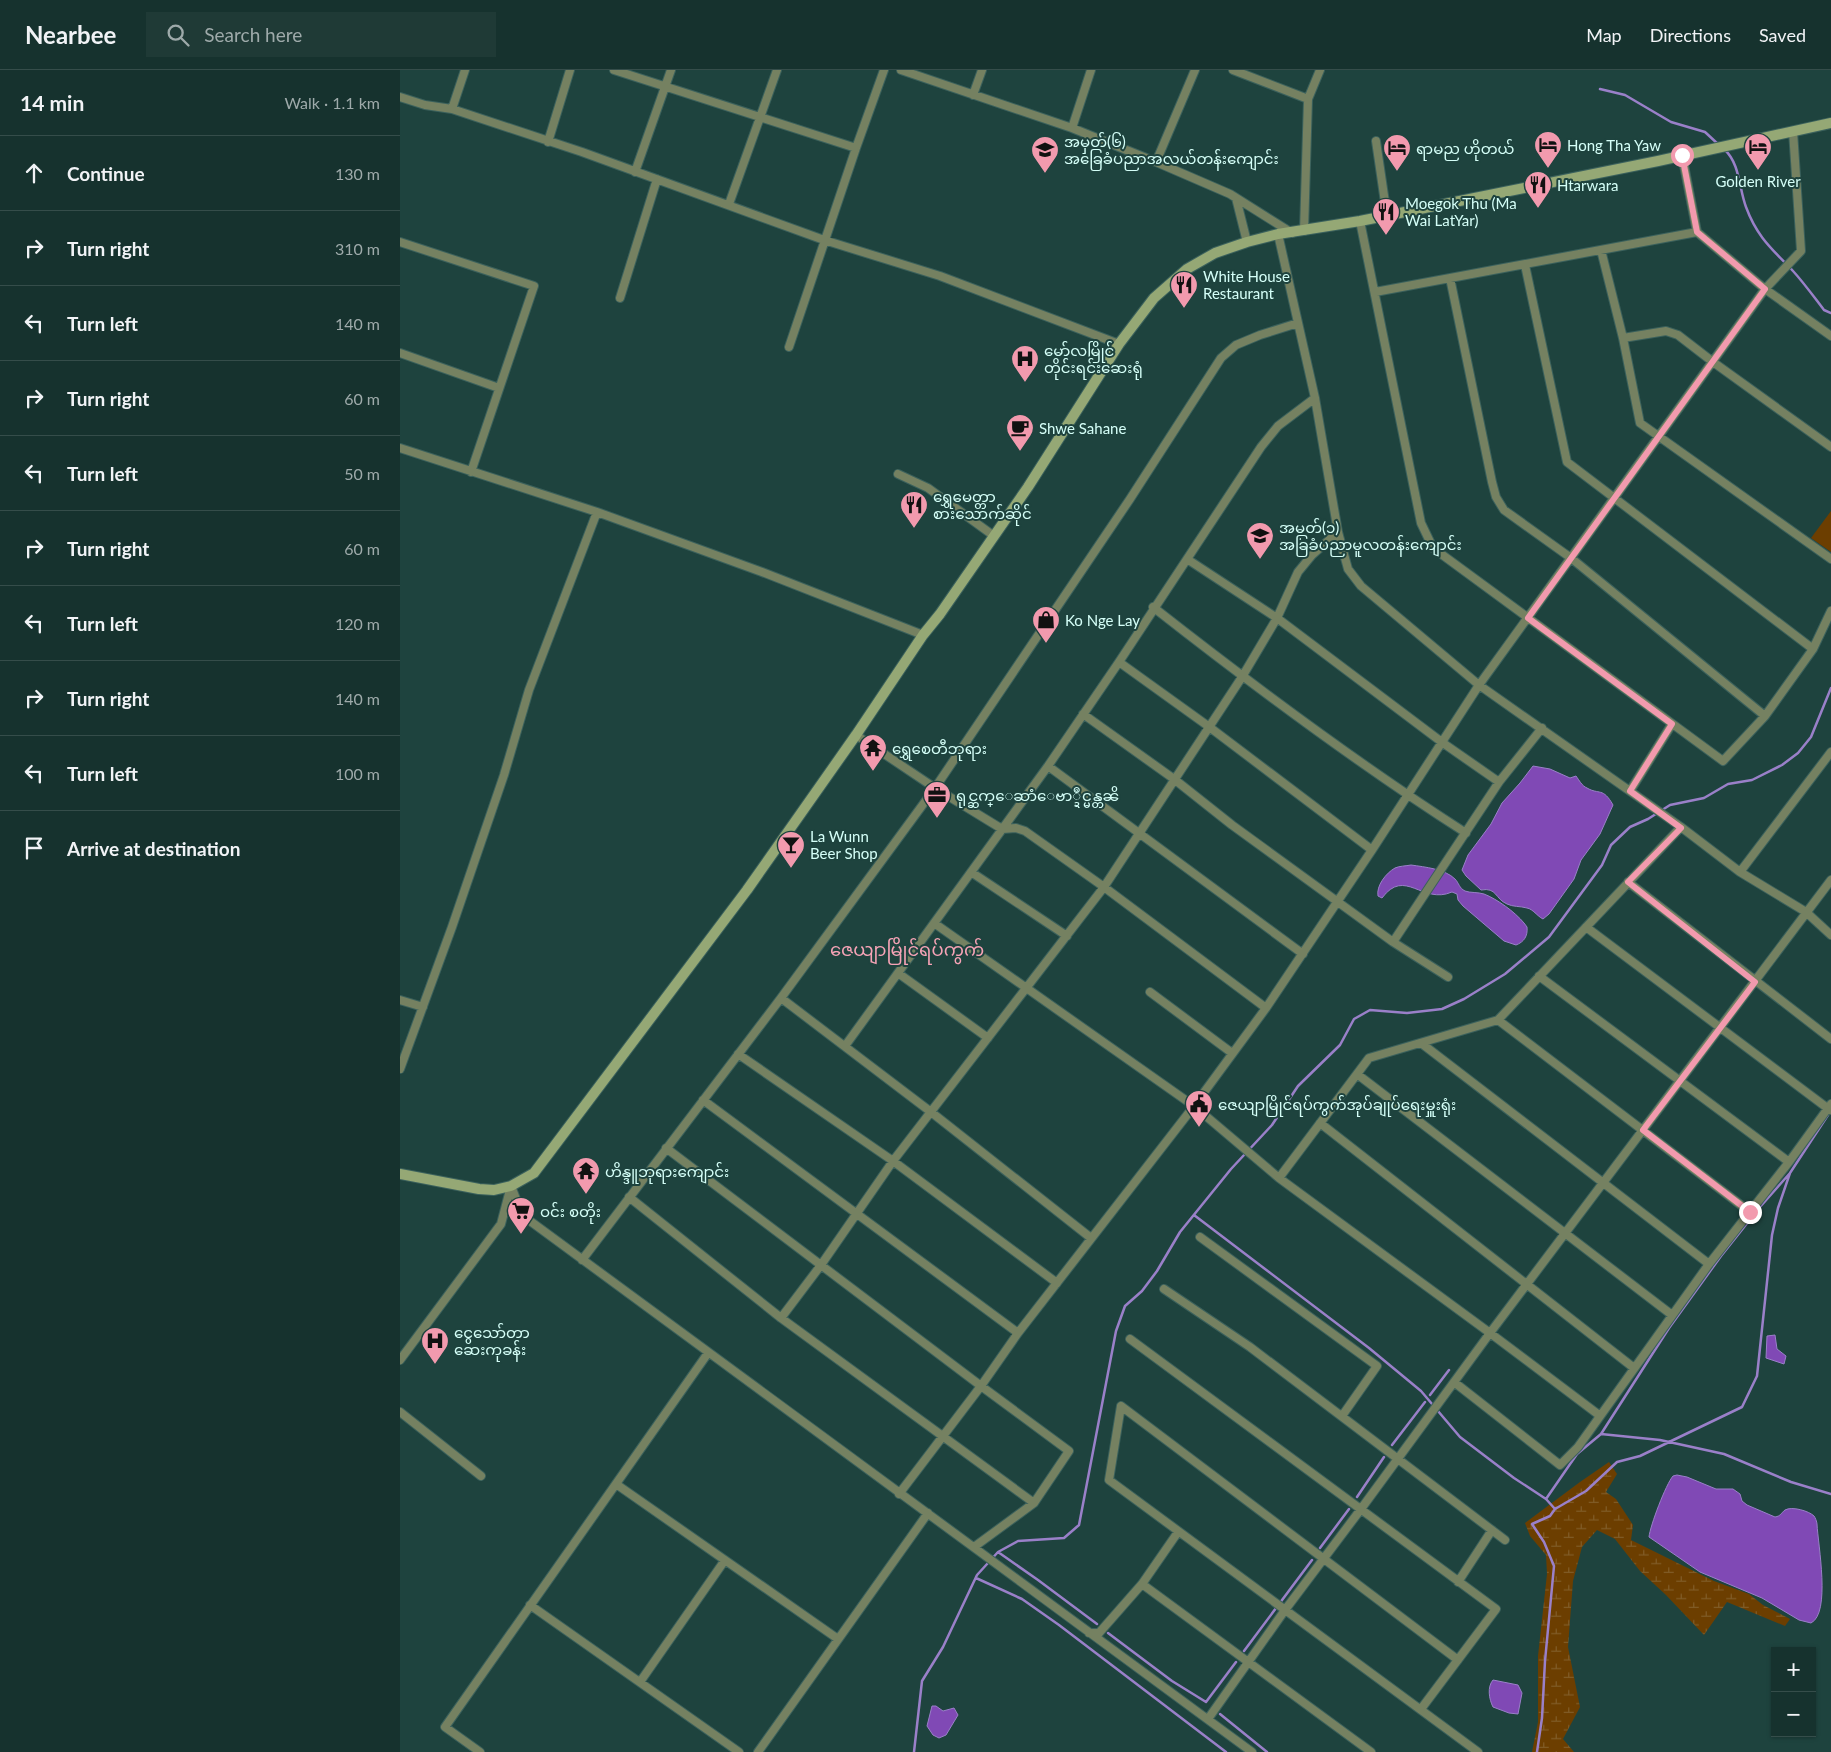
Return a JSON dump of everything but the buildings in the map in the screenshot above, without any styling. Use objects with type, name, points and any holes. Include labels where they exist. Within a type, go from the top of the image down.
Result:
[{"type":"main road","points":[[400,1174],[479,1189],[494,1190],[511,1186],[534,1173],[747,890],[1028,487],[1119,344],[1154,298],[1186,269],[1215,253],[1278,234],[1387,216],[1831,123]]},
{"type":"street","points":[[452,109],[465,70]]},
{"type":"street","points":[[548,142],[570,70]]},
{"type":"street","points":[[614,70],[856,148]]},
{"type":"street","points":[[635,172],[671,70]]},
{"type":"street","points":[[729,204],[777,70]]},
{"type":"street","points":[[789,347],[824,240],[884,70]]},
{"type":"street","points":[[901,70],[1072,128],[1156,162],[1236,198],[1292,232]]},
{"type":"street","points":[[973,95],[982,70]]},
{"type":"street","points":[[1072,128],[1091,70]]},
{"type":"street","points":[[1156,162],[1195,70]]},
{"type":"street","points":[[1233,70],[1308,99]]},
{"type":"street","points":[[1304,231],[1308,99],[1320,70]]},
{"type":"street","points":[[400,97],[425,105],[452,109],[729,204],[824,240],[940,276],[1119,344]]},
{"type":"street","points":[[899,1494],[981,1386],[1018,1333],[1194,1106],[1266,1008],[1372,850],[1479,685],[1616,498],[1765,289],[1801,251],[1793,130]]},
{"type":"street","points":[[1376,141],[1387,216]]},
{"type":"street","points":[[1682,155],[1697,232],[1765,289],[1831,336]]},
{"type":"street","points":[[620,298],[657,179]]},
{"type":"street","points":[[1236,198],[1247,242]]},
{"type":"street","points":[[1360,221],[1421,523],[1433,548],[1723,761],[1765,716],[1813,649],[1831,611]]},
{"type":"street","points":[[1375,292],[1697,232]]},
{"type":"street","points":[[1278,234],[1314,398],[1338,532],[1348,569],[1361,586],[1479,685],[1630,791],[1740,872],[1806,912],[1831,935]]},
{"type":"street","points":[[400,242],[534,286],[471,472]]},
{"type":"street","points":[[1601,250],[1623,338],[1640,423],[1831,559]]},
{"type":"street","points":[[1525,265],[1567,462],[1813,649]]},
{"type":"street","points":[[1450,278],[1496,497],[1504,510],[1571,558],[1765,716]]},
{"type":"street","points":[[582,1260],[781,998],[935,788],[1130,499],[1221,358],[1236,344],[1298,323]]},
{"type":"street","points":[[1623,338],[1666,330],[1678,335],[1712,362],[1831,447]]},
{"type":"street","points":[[400,353],[499,388]]},
{"type":"street","points":[[844,1046],[1048,766],[1266,440],[1278,426],[1314,398]]},
{"type":"street","points":[[400,448],[597,512],[762,572],[923,635]]},
{"type":"street","points":[[898,474],[928,488],[994,536]]},
{"type":"street","points":[[400,1069],[452,927],[504,775],[529,690],[597,512]]},
{"type":"street","points":[[781,1318],[893,1161],[1104,887],[1208,726],[1242,677],[1278,618],[1298,572],[1312,555],[1338,532]]},
{"type":"street","points":[[1187,559],[1278,618],[1442,743],[1499,782]]},
{"type":"street","points":[[1154,607],[1242,677],[1406,795],[1466,833]]},
{"type":"street","points":[[1119,662],[1208,726],[1372,850]]},
{"type":"street","points":[[1083,714],[1174,779],[1232,825],[1337,902],[1393,942],[1448,977]]},
{"type":"street","points":[[1630,791],[1672,724]]},
{"type":"street","points":[[1393,942],[1499,782],[1542,728]]},
{"type":"street","points":[[856,735],[935,788],[1002,828],[1016,828],[1025,831],[1104,887],[1266,1008]]},
{"type":"street","points":[[1740,872],[1831,752]]},
{"type":"street","points":[[1048,766],[1302,954]]},
{"type":"street","points":[[1279,1178],[1369,1058],[1498,1020],[1681,828]]},
{"type":"street","points":[[971,872],[1067,936]]},
{"type":"street","points":[[1208,1719],[1284,1610],[1831,880]]},
{"type":"street","points":[[1628,882],[1831,1039]]},
{"type":"street","points":[[934,923],[1194,1106],[1279,1178],[1599,1415]]},
{"type":"street","points":[[1454,1382],[1560,1465],[1578,1446],[1709,1264],[1830,1108],[1586,927]]},
{"type":"street","points":[[898,973],[988,1038]]},
{"type":"street","points":[[1539,976],[1789,1162]]},
{"type":"street","points":[[1150,992],[1232,1053]]},
{"type":"street","points":[[781,998],[931,1112],[1091,1238]]},
{"type":"street","points":[[400,1000],[423,1007]]},
{"type":"street","points":[[1498,1020],[1750,1212]]},
{"type":"street","points":[[1421,1043],[1709,1264]]},
{"type":"street","points":[[738,1054],[893,1161],[1057,1283]]},
{"type":"street","points":[[1358,1074],[1672,1315]]},
{"type":"street","points":[[703,1100],[1018,1333]]},
{"type":"street","points":[[1320,1123],[1634,1368]]},
{"type":"street","points":[[666,1148],[1069,1451],[1034,1503],[977,1550]]},
{"type":"street","points":[[511,1186],[526,1218],[1252,1752]]},
{"type":"street","points":[[401,1359],[501,1224],[511,1186]]},
{"type":"street","points":[[629,1197],[781,1318],[1034,1503]]},
{"type":"street","points":[[1200,1237],[1377,1366],[1342,1416]]},
{"type":"street","points":[[1164,1289],[1250,1347],[1505,1540]]},
{"type":"street","points":[[1130,1340],[1496,1610],[1421,1709]]},
{"type":"street","points":[[480,1752],[444,1727],[708,1353]]},
{"type":"street","points":[[1458,1660],[1121,1406],[1109,1480],[1478,1752]]},
{"type":"street","points":[[400,1412],[481,1476]]},
{"type":"street","points":[[616,1484],[838,1639]]},
{"type":"street","points":[[758,1752],[928,1513]]},
{"type":"street","points":[[1458,1582],[1492,1530]]},
{"type":"street","points":[[1089,1633],[1099,1633],[1142,1584],[1178,1532]]},
{"type":"street","points":[[640,1682],[725,1560]]},
{"type":"street","points":[[1142,1584],[1372,1752]]},
{"type":"street","points":[[530,1605],[739,1752]]},
{"type":"green space","points":[[1831,511],[1831,552],[1811,538]]},
{"type":"green space","points":[[1609,1462],[1617,1474],[1606,1492],[1616,1499],[1633,1525],[1631,1540],[1714,1581],[1749,1594],[1763,1605],[1790,1619],[1785,1626],[1727,1602],[1704,1635],[1640,1571],[1615,1539],[1597,1530],[1582,1547],[1573,1581],[1568,1647],[1580,1707],[1563,1739],[1574,1752],[1532,1752],[1538,1722],[1538,1656],[1547,1574],[1546,1555],[1530,1536],[1525,1523]]},
{"type":"shaded area","points":[[1533,766],[1550,769],[1570,778],[1576,776],[1585,787],[1604,794],[1613,805],[1600,834],[1581,860],[1574,879],[1549,914],[1543,919],[1529,909],[1512,906],[1503,902],[1490,890],[1481,890],[1462,870],[1468,855],[1491,824],[1502,803]]},
{"type":"shaded area","points":[[1411,865],[1446,873],[1455,879],[1465,891],[1484,894],[1500,902],[1527,927],[1525,938],[1516,945],[1504,941],[1463,906],[1458,900],[1457,894],[1452,892],[1441,895],[1432,894],[1406,886],[1398,886],[1390,889],[1382,898],[1378,896],[1380,884],[1388,873],[1397,867]]},
{"type":"shaded area","points":[[1775,1335],[1777,1349],[1786,1356],[1784,1364],[1766,1358],[1767,1336]]},
{"type":"shaded area","points":[[1677,1475],[1716,1489],[1733,1489],[1740,1494],[1742,1501],[1747,1505],[1775,1517],[1788,1509],[1804,1511],[1814,1516],[1817,1523],[1822,1593],[1821,1606],[1817,1617],[1811,1623],[1799,1620],[1762,1598],[1700,1572],[1649,1537],[1666,1487],[1673,1476]]},
{"type":"shaded area","points":[[1493,1680],[1518,1685],[1522,1693],[1518,1714],[1493,1707],[1489,1693]]},
{"type":"shaded area","points":[[932,1706],[936,1706],[943,1711],[954,1708],[958,1715],[946,1735],[939,1738],[933,1735],[927,1726]]},
{"type":"waterway","points":[[1600,89],[1625,95],[1671,122],[1705,132],[1719,145]]},
{"type":"waterway","points":[[1725,150],[1734,162],[1746,207],[1760,235],[1797,276],[1824,310],[1831,313]]},
{"type":"waterway","points":[[914,1752],[922,1681],[943,1647],[977,1575],[998,1552],[1018,1541],[1064,1538],[1079,1525],[1116,1331],[1125,1306],[1142,1291],[1157,1271],[1180,1232],[1231,1169],[1272,1125],[1298,1086],[1340,1045],[1354,1019],[1370,1010],[1407,1013],[1442,1009],[1464,999],[1505,974],[1549,937],[1602,865],[1611,845],[1630,827],[1648,819],[1670,805],[1704,798],[1728,784],[1752,780],[1782,765],[1798,753],[1811,737],[1831,688]]},
{"type":"waterway","points":[[1555,1509],[1586,1491],[1617,1462],[1640,1456],[1742,1407],[1757,1376],[1772,1235],[1778,1208],[1790,1173],[1830,1112]]},
{"type":"waterway","points":[[1537,1752],[1542,1718],[1554,1566],[1544,1542],[1532,1524],[1550,1516],[1555,1509],[1546,1499],[1577,1454],[1601,1434],[1669,1328],[1721,1256],[1790,1173]]},
{"type":"waterway","points":[[1194,1215],[1369,1348],[1421,1391],[1460,1437],[1514,1478],[1546,1499]]},
{"type":"waterway","points":[[1430,1395],[1449,1370]]},
{"type":"waterway","points":[[1392,1445],[1425,1402]]},
{"type":"waterway","points":[[1601,1434],[1660,1440],[1724,1454],[1791,1482],[1831,1494]]},
{"type":"waterway","points":[[1357,1497],[1384,1457]]},
{"type":"waterway","points":[[1320,1548],[1349,1509]]},
{"type":"waterway","points":[[998,1552],[1097,1624]]},
{"type":"waterway","points":[[1244,1651],[1312,1560]]},
{"type":"waterway","points":[[976,1578],[1022,1599],[1226,1752]]},
{"type":"waterway","points":[[1108,1633],[1172,1681],[1206,1702],[1236,1662]]},
{"type":"waterway","points":[[1220,1714],[1267,1752]]},
{"type":"place","name":"Hong Tha Yaw","points":[[1548,169]]},
{"type":"place","name":"Golden River","points":[[1758,171]]},
{"type":"place","name":"ရာမည ဟိုတယ်","points":[[1397,172]]},
{"type":"place","name":"အမှတ်(၆) အခြေခံပညာအလယ်တန်းကျောင်း","points":[[1045,174]]},
{"type":"place","name":"Htarwara","points":[[1538,209]]},
{"type":"place","name":"Moegok Thu (Ma Wai LatYar)","points":[[1386,236]]},
{"type":"place","name":"White House Restaurant","points":[[1184,309]]},
{"type":"place","name":"မော်လမြိုင် တိုင်းရင်းဆေးရုံ","points":[[1025,383]]},
{"type":"place","name":"Shwe Sahane","points":[[1020,452]]},
{"type":"place","name":"ရွှေမေတ္တာ စားသောက်ဆိုင်","points":[[914,529]]},
{"type":"place","name":"အမှတ်(၁) အခြခံပညာမူလတန်းကျောင်း","points":[[1260,560]]},
{"type":"place","name":"Ko Nge Lay","points":[[1046,644]]},
{"type":"place","name":"ရွှေစေတီဘုရား","points":[[873,772]]},
{"type":"place","name":"ရုင္ဆက္ေဆာံေဗာ္ဍဳင္မန္တၼိ","points":[[937,819]]},
{"type":"place","name":"La Wunn Beer Shop","points":[[791,869]]},
{"type":"place","name":"ဇေယျာမြိုင်ရပ်ကွက်အုပ်ချုပ်ရေးမှူးရုံး","points":[[1199,1128]]},
{"type":"place","name":"ဟိန္ဒူဘုရားကျောင်း","points":[[586,1195]]},
{"type":"place","name":"ဝင်း စတိုး","points":[[521,1235]]},
{"type":"place","name":"ငွေသော်တာ ဆေးကုခန်း","points":[[435,1365]]},
{"type":"district","name":"ဇေယျာမြိုင်ရပ်ကွက်","points":[[907,949]]},
{"type":"route","points":[[1682,155],[1697,232],[1765,289],[1528,618],[1672,724],[1630,791],[1681,828],[1628,882],[1755,982],[1643,1130],[1750,1212]]}]
